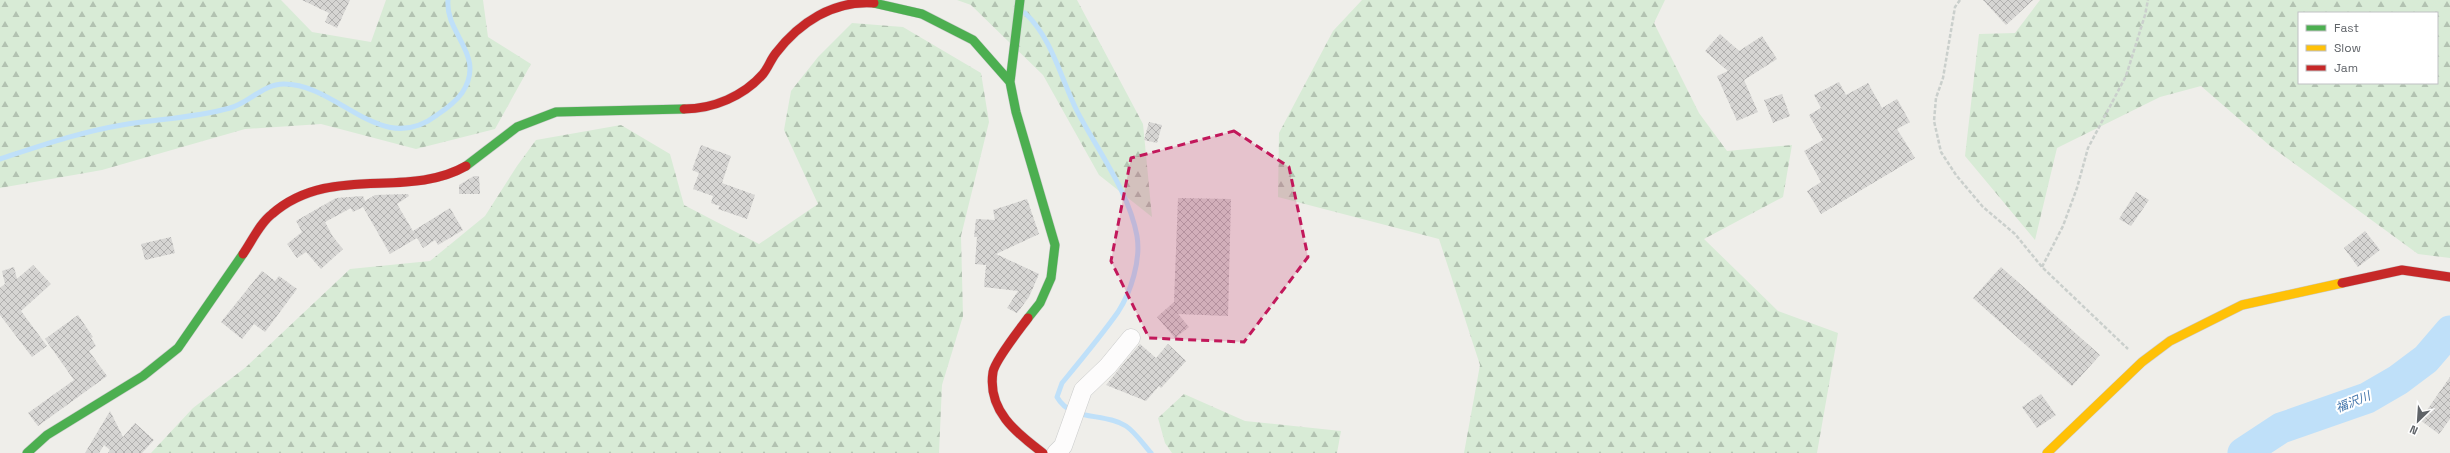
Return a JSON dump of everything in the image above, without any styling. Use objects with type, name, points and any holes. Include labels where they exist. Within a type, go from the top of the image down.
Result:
[{"type":"street","points":[[1020,0],[1010,82],[1016,112],[1055,244],[1051,278],[1040,303],[1012,340],[993,371],[995,399],[1001,414],[1018,434],[1043,453]]},
{"type":"street","points":[[27,453],[47,434],[143,376],[178,348],[271,214],[303,194],[341,184],[409,181],[449,176],[473,162],[517,126],[556,112],[704,109],[736,95],[763,74],[776,53],[812,16],[832,5],[864,1],[922,14],[973,40],[1010,82]]},
{"type":"street","points":[[2047,453],[2142,362],[2170,341],[2242,305],[2402,270],[2450,277]]},
{"type":"street","points":[[1056,453],[1063,446],[1083,390],[1108,366],[1131,338]]},
{"type":"path","points":[[1960,0],[1955,7],[1943,78],[1936,98],[1934,121],[1941,152],[1956,175],[1983,208],[2015,234],[2042,267],[2142,362]]},
{"type":"path","points":[[2042,267],[2064,226],[2077,188],[2088,148],[2126,76],[2148,0]]},
{"type":"highlighted area","points":[[1234,131],[1289,167],[1308,257],[1244,342],[1149,338],[1111,261],[1131,158]]},
{"type":"green space","points":[[0,0],[281,0],[312,32],[371,42],[386,0],[483,0],[488,37],[531,64],[495,129],[416,149],[321,124],[245,129],[102,170],[0,188]]},
{"type":"green space","points":[[957,0],[1077,0],[1143,124],[1152,217],[1099,175],[1043,75],[971,5]]},
{"type":"green space","points":[[1362,0],[1665,0],[1654,23],[1699,113],[1727,151],[1792,145],[1783,197],[1704,239],[1778,311],[1838,333],[1817,453],[1464,453],[1480,365],[1439,239],[1278,197],[1279,133],[1333,31]]},
{"type":"green space","points":[[2040,0],[2450,0],[2450,258],[2418,254],[2269,145],[2201,86],[2160,97],[2057,148],[2035,240],[1965,156],[1979,34],[2015,33]]},
{"type":"green space","points":[[852,23],[903,27],[981,73],[989,122],[961,236],[963,316],[942,385],[939,453],[151,453],[193,408],[246,367],[350,269],[430,261],[485,216],[517,166],[536,140],[621,125],[670,154],[684,205],[759,244],[818,204],[784,130],[791,91],[818,57]]},
{"type":"green space","points":[[1184,394],[1245,421],[1341,431],[1337,453],[1172,453],[1165,443],[1158,418]]},
{"type":"building","points":[[302,0],[350,0],[337,28],[325,22],[329,13]]},
{"type":"building","points":[[1983,0],[2033,0],[2006,25]]},
{"type":"building","points":[[1720,34],[1739,51],[1762,36],[1777,59],[1744,80],[1758,112],[1737,121],[1717,76],[1728,71],[1705,51]]},
{"type":"building","points":[[1839,82],[1846,95],[1868,83],[1882,108],[1897,99],[1910,122],[1897,129],[1915,158],[1821,214],[1807,191],[1821,182],[1804,151],[1823,140],[1809,115],[1821,108],[1814,95]]},
{"type":"building","points":[[1782,94],[1790,116],[1773,123],[1764,100]]},
{"type":"building","points":[[1149,122],[1162,125],[1157,143],[1144,140]]},
{"type":"building","points":[[701,145],[731,156],[722,183],[755,195],[747,219],[718,209],[720,206],[711,203],[713,196],[693,189],[699,173],[692,170]]},
{"type":"building","points":[[474,176],[479,176],[480,194],[459,194],[459,185]]},
{"type":"building","points":[[2136,192],[2149,200],[2131,226],[2119,219]]},
{"type":"building","points":[[408,194],[409,196],[397,204],[417,238],[390,254],[363,207],[353,212],[351,208],[325,222],[333,237],[343,249],[321,269],[306,252],[297,258],[287,244],[302,232],[296,221],[336,198],[363,196],[365,201],[375,195]]},
{"type":"building","points":[[1178,198],[1231,199],[1228,316],[1178,314],[1189,327],[1175,338],[1157,317],[1174,302]]},
{"type":"building","points":[[1027,199],[1039,234],[996,254],[1039,274],[1029,297],[1017,313],[1007,308],[1018,291],[984,287],[986,265],[975,264],[977,237],[974,237],[976,219],[995,220],[993,210]]},
{"type":"building","points":[[450,208],[463,230],[438,245],[435,240],[423,248],[413,231]]},
{"type":"building","points":[[2365,231],[2380,250],[2358,267],[2344,248]]},
{"type":"building","points":[[171,237],[175,253],[145,260],[141,244]]},
{"type":"building","points":[[33,265],[51,284],[21,311],[47,346],[32,357],[0,315],[0,288],[5,284],[2,271],[14,267],[17,279]]},
{"type":"building","points":[[2001,267],[2100,355],[2072,386],[1973,298]]},
{"type":"building","points":[[262,271],[275,281],[279,276],[297,289],[265,332],[254,324],[242,339],[221,322]]},
{"type":"building","points":[[78,315],[93,337],[91,338],[96,346],[89,351],[107,376],[38,426],[28,413],[74,380],[45,339]]},
{"type":"building","points":[[1140,344],[1156,358],[1168,344],[1186,361],[1161,388],[1159,386],[1146,401],[1106,385]]},
{"type":"building","points":[[2450,377],[2450,419],[2439,434],[2420,420]]},
{"type":"building","points":[[2041,394],[2056,415],[2037,428],[2022,407]]},
{"type":"building","points":[[110,411],[123,437],[135,423],[154,440],[142,453],[108,453],[110,450],[104,445],[99,453],[85,453]]},
{"type":"waterway","points":[[0,159],[91,131],[203,114],[230,108],[237,106],[269,87],[284,84],[304,87],[323,95],[360,116],[378,124],[397,128],[417,126],[437,115],[454,102],[462,93],[468,80],[470,67],[468,56],[452,24],[448,0]]},
{"type":"waterway","points":[[1025,13],[1042,34],[1055,59],[1077,111],[1120,188],[1133,220],[1138,245],[1138,255],[1134,276],[1123,304],[1105,330],[1062,383],[1057,397],[1063,405],[1071,410],[1088,416],[1108,419],[1126,426],[1136,435],[1151,453]]},
{"type":"waterway","name":"福沢川","points":[[2243,453],[2281,428],[2367,398],[2398,380],[2426,359],[2450,331]]},
{"type":"traffic: fast","points":[[1020,0],[1010,82],[1016,112],[1055,245],[1051,278],[1040,303],[1028,318]]},
{"type":"traffic: fast","points":[[874,3],[922,14],[973,40],[1010,82]]},
{"type":"traffic: fast","points":[[466,166],[517,127],[556,112],[684,109]]},
{"type":"traffic: fast","points":[[27,453],[47,435],[143,376],[178,348],[243,254]]},
{"type":"traffic: slow","points":[[2047,453],[2142,362],[2170,341],[2242,305],[2342,283]]},
{"type":"traffic: jam","points":[[684,109],[706,107],[717,104],[747,89],[763,74],[774,55],[785,42],[806,23],[818,16],[845,5],[874,3]]},
{"type":"traffic: jam","points":[[243,254],[260,227],[268,218],[295,199],[318,190],[343,185],[419,181],[443,176],[466,166]]},
{"type":"traffic: jam","points":[[2342,283],[2402,270],[2450,277]]},
{"type":"traffic: jam","points":[[1028,318],[998,360],[993,372],[992,386],[994,398],[1006,419],[1014,429],[1043,453]]}]
